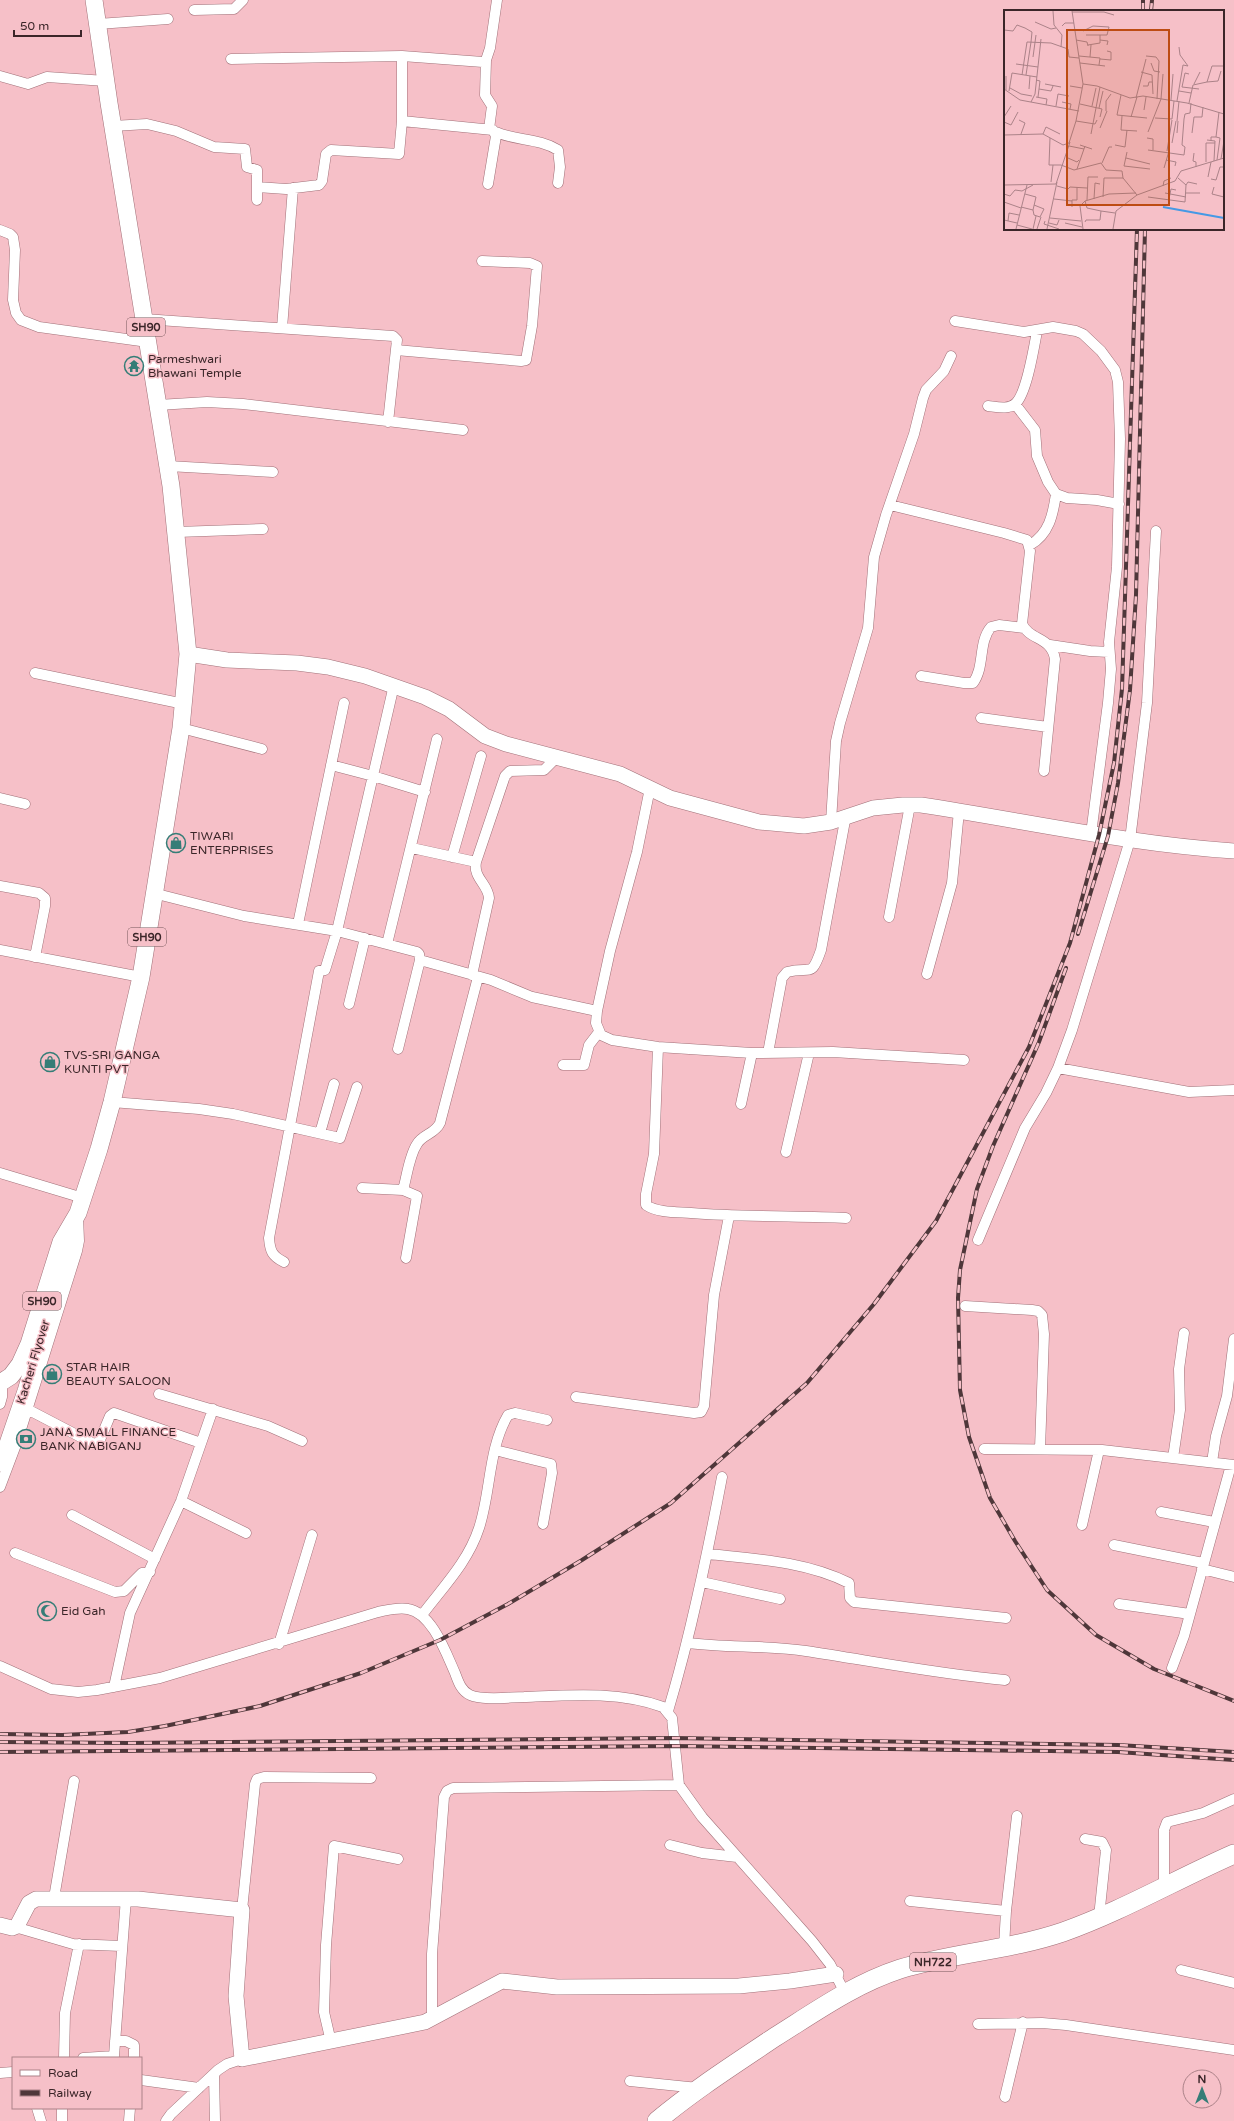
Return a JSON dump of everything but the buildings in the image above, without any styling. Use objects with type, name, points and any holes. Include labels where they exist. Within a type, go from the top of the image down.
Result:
[{"type":"highway","name":"NH722","points":[[657,2121],[699,2088],[845,1993],[901,1969],[1004,1947],[1064,1932],[1234,1854]]},
{"type":"main road","name":"SH90","points":[[1,1382],[11,1376],[20,1364],[29,1344],[61,1242],[80,1206],[99,1149],[112,1102],[141,977],[153,893],[181,728],[188,654],[177,532],[168,466],[94,0]]},
{"type":"street","points":[[194,10],[234,9],[243,0]]},
{"type":"street","points":[[488,184],[492,130],[492,106],[485,95],[486,60],[490,48],[497,0]]},
{"type":"street","points":[[98,24],[168,20]]},
{"type":"street","points":[[231,58],[402,56],[479,62],[486,60]]},
{"type":"street","points":[[257,187],[293,188],[321,184],[326,154],[329,151],[399,154],[402,122],[402,56]]},
{"type":"street","points":[[0,76],[28,84],[47,77],[106,81]]},
{"type":"street","points":[[402,122],[492,130],[518,139],[537,141],[558,150],[560,167],[558,183]]},
{"type":"street","points":[[113,126],[147,124],[176,131],[214,147],[245,149],[247,167],[257,170],[257,200]]},
{"type":"street","points":[[282,328],[293,188]]},
{"type":"street","points":[[0,230],[10,234],[15,242],[13,300],[16,313],[22,320],[39,327],[148,342]]},
{"type":"street","points":[[396,350],[521,361],[526,360],[532,326],[537,266],[530,262],[482,261]]},
{"type":"street","points":[[144,319],[390,336],[396,338],[388,422]]},
{"type":"street","points":[[955,321],[1024,332],[1037,331],[1052,327],[1083,334],[1101,351],[1115,370],[1118,382],[1120,408],[1117,567],[1109,652],[1111,669],[1108,704],[1091,834]]},
{"type":"street","points":[[988,406],[1000,408],[1015,404],[1019,399],[1028,372],[1037,331]]},
{"type":"street","points":[[831,822],[838,729],[868,628],[872,598],[872,567],[890,504],[914,434],[923,398],[926,390],[944,371],[951,356]]},
{"type":"street","points":[[158,405],[208,402],[243,404],[463,430]]},
{"type":"street","points":[[1015,404],[1035,430],[1037,456],[1048,482],[1056,494],[1068,498],[1097,500],[1119,504]]},
{"type":"street","points":[[168,466],[273,472]]},
{"type":"street","points":[[1024,628],[1021,620],[1030,545],[1047,529],[1053,513],[1056,494]]},
{"type":"street","points":[[890,504],[1023,538],[1030,545]]},
{"type":"street","points":[[177,532],[263,529]]},
{"type":"street","points":[[978,1240],[1025,1128],[1046,1093],[1058,1068],[1072,1030],[1124,839],[1148,690],[1156,531]]},
{"type":"street","points":[[920,676],[964,684],[973,683],[977,676],[986,634],[991,627],[999,625],[1024,628],[1050,645],[1090,651],[1109,652]]},
{"type":"street","points":[[1044,771],[1054,658],[1053,650],[1050,645]]},
{"type":"street","points":[[188,654],[228,660],[297,663],[328,667],[394,685],[425,697],[449,709],[485,736],[506,744],[620,774],[670,798],[759,822],[804,826],[831,822],[846,815],[873,808],[910,805],[959,811],[1091,834],[1186,848],[1234,851]]},
{"type":"street","points":[[35,673],[184,704]]},
{"type":"street","points":[[284,1262],[275,1257],[271,1252],[269,1238],[319,971],[325,970],[337,931],[394,685]]},
{"type":"street","points":[[298,924],[344,703]]},
{"type":"street","points":[[981,718],[1048,727]]},
{"type":"street","points":[[181,728],[262,749]]},
{"type":"street","points":[[388,944],[437,739]]},
{"type":"street","points":[[452,857],[481,756]]},
{"type":"street","points":[[403,1190],[414,1148],[423,1138],[436,1131],[440,1123],[475,976],[489,898],[488,892],[476,875],[476,862],[507,773],[513,770],[544,770],[557,757]]},
{"type":"street","points":[[331,765],[425,792]]},
{"type":"street","points":[[650,788],[637,852],[610,951],[597,1011],[596,1023],[599,1032],[612,1040],[658,1047],[752,1053],[833,1052],[964,1060]]},
{"type":"street","points":[[0,798],[25,804]]},
{"type":"street","points":[[888,917],[910,805]]},
{"type":"street","points":[[927,974],[950,892],[959,811]]},
{"type":"street","points":[[768,1053],[782,978],[787,972],[809,970],[813,968],[821,950],[846,815]]},
{"type":"street","points":[[412,848],[476,862]]},
{"type":"street","points":[[0,886],[39,893],[45,898],[45,906],[36,957]]},
{"type":"street","points":[[153,893],[226,912],[337,931],[417,952],[420,960],[398,1049]]},
{"type":"street","points":[[349,1004],[365,938]]},
{"type":"street","points":[[0,950],[141,977]]},
{"type":"street","points":[[420,960],[500,983],[532,997],[597,1011]]},
{"type":"street","points":[[563,1065],[584,1065],[590,1045],[599,1032]]},
{"type":"street","points":[[658,1047],[654,1154],[646,1194],[646,1205],[650,1208],[669,1212],[729,1216],[846,1218]]},
{"type":"street","points":[[741,1104],[752,1053]]},
{"type":"street","points":[[786,1152],[809,1053]]},
{"type":"street","points":[[1058,1068],[1189,1092],[1234,1090]]},
{"type":"street","points":[[320,1133],[334,1084]]},
{"type":"street","points":[[112,1102],[199,1109],[290,1125],[340,1138],[358,1087]]},
{"type":"street","points":[[0,1173],[80,1206],[79,1241],[77,1252],[28,1409],[0,1487]]},
{"type":"street","points":[[362,1188],[403,1190],[415,1195],[417,1198],[406,1258]]},
{"type":"street","name":"Kacheri Flyover","points":[[0,1464],[27,1383],[80,1206]]},
{"type":"street","points":[[576,1397],[694,1413],[701,1412],[704,1406],[714,1294],[729,1216]]},
{"type":"street","points":[[965,1306],[1032,1310],[1042,1315],[1044,1334],[1040,1449]]},
{"type":"street","points":[[1173,1458],[1180,1410],[1179,1369],[1184,1333]]},
{"type":"street","points":[[1212,1462],[1217,1431],[1227,1396],[1234,1339]]},
{"type":"street","points":[[0,1404],[2,1397],[1,1382]]},
{"type":"street","points":[[159,1394],[268,1426],[302,1442]]},
{"type":"street","points":[[28,1409],[94,1444],[99,1442],[110,1416],[114,1413],[201,1443]]},
{"type":"street","points":[[114,1687],[130,1613],[150,1572],[181,1501],[213,1410]]},
{"type":"street","points":[[422,1615],[470,1551],[479,1528],[495,1450],[506,1418],[510,1414],[547,1420]]},
{"type":"street","points":[[984,1449],[1098,1450],[1232,1465],[1214,1522],[1190,1614],[1172,1668]]},
{"type":"street","points":[[495,1450],[551,1464],[552,1473],[542,1524]]},
{"type":"street","points":[[1082,1526],[1098,1450]]},
{"type":"street","points":[[668,1712],[688,1643],[708,1554],[722,1477]]},
{"type":"street","points":[[181,1501],[246,1533]]},
{"type":"street","points":[[1161,1512],[1214,1522]]},
{"type":"street","points":[[72,1515],[155,1559]]},
{"type":"street","points":[[279,1644],[312,1535]]},
{"type":"street","points":[[1114,1545],[1202,1566],[1234,1577]]},
{"type":"street","points":[[15,1553],[115,1592],[124,1591],[142,1572],[150,1572]]},
{"type":"street","points":[[708,1554],[763,1559],[803,1567],[849,1583],[851,1600],[854,1602],[1006,1618]]},
{"type":"street","points":[[702,1582],[780,1599]]},
{"type":"street","points":[[1119,1604],[1190,1614]]},
{"type":"street","points":[[0,1666],[37,1684],[58,1690],[78,1692],[114,1687],[160,1678],[393,1609],[406,1608],[422,1615],[440,1640],[460,1686],[470,1695],[495,1698],[580,1695],[653,1703],[663,1707],[668,1712],[673,1727],[679,1785],[702,1817],[812,1940],[836,1974],[845,1993]]},
{"type":"street","points":[[688,1643],[721,1647],[805,1651],[910,1668],[1005,1680]]},
{"type":"street","points":[[242,2059],[236,1996],[242,1910],[255,1784],[257,1779],[264,1777],[371,1778]]},
{"type":"street","points":[[54,1898],[74,1781]]},
{"type":"street","points":[[432,2019],[432,1954],[444,1797],[447,1791],[453,1788],[679,1785]]},
{"type":"street","points":[[1164,1886],[1164,1830],[1167,1822],[1196,1815],[1234,1799]]},
{"type":"street","points":[[1004,1947],[1006,1912],[1017,1816]]},
{"type":"street","points":[[1084,1839],[1102,1842],[1106,1850],[1099,1917]]},
{"type":"street","points":[[670,1845],[702,1852],[738,1857]]},
{"type":"street","points":[[331,2042],[324,2012],[326,1945],[334,1846],[398,1859]]},
{"type":"street","points":[[7,1926],[20,1922],[31,1900],[54,1898],[126,1898],[242,1910]]},
{"type":"street","points":[[98,2057],[114,2056],[121,1946],[126,1898]]},
{"type":"street","points":[[910,1901],[1006,1912]]},
{"type":"street","points":[[7,1926],[79,1944],[121,1946]]},
{"type":"street","points":[[64,2057],[65,2013],[79,1944]]},
{"type":"street","points":[[1181,1970],[1234,1983]]},
{"type":"street","points":[[166,2121],[171,2114],[227,2064],[242,2059],[425,2022],[502,1981],[558,1987],[738,1986],[790,1981],[836,1974]]},
{"type":"street","points":[[1005,2097],[1023,2022]]},
{"type":"street","points":[[978,2024],[1023,2022],[1074,2026],[1234,2050]]},
{"type":"street","points":[[115,2041],[126,2041],[134,2045],[134,2057]]},
{"type":"street","points":[[0,2073],[12,2072]]},
{"type":"street","points":[[214,2074],[215,2121]]},
{"type":"street","points":[[142,2080],[199,2088]]},
{"type":"street","points":[[630,2081],[699,2088]]},
{"type":"street","points":[[37,2109],[40,2121]]},
{"type":"street","points":[[62,2109],[62,2121]]},
{"type":"street","points":[[129,2121],[130,2109]]},
{"type":"railway","points":[[1143,0],[1143,10]]},
{"type":"railway","points":[[1151,10],[1152,0]]},
{"type":"railway","points":[[0,1734],[62,1735],[128,1732],[165,1726],[260,1706],[361,1673],[440,1640],[508,1604],[582,1560],[671,1503],[807,1383],[874,1304],[936,1221],[1029,1047],[1070,943],[1099,835],[1114,763],[1122,689],[1137,230]]},
{"type":"railway","points":[[1078,934],[1108,836],[1118,783],[1130,690],[1136,595],[1145,230]]},
{"type":"railway","points":[[1066,968],[1039,1042],[993,1146],[977,1189],[960,1270],[958,1298],[960,1390],[969,1437],[990,1498],[1015,1541],[1047,1590],[1096,1635],[1154,1669],[1234,1701]]},
{"type":"railway","points":[[0,1742],[129,1743],[674,1738],[1118,1745],[1234,1752]]},
{"type":"railway","points":[[0,1752],[675,1746],[1118,1752],[1234,1760]]},
{"type":"place","name":"Parmeshwari Bhawani Temple","points":[[134,366]]},
{"type":"place","name":"TIWARI ENTERPRISES","points":[[176,843]]},
{"type":"place","name":"TVS-SRI GANGA KUNTI PVT","points":[[50,1062]]},
{"type":"place","name":"STAR HAIR BEAUTY SALOON","points":[[52,1374]]},
{"type":"place","name":"JANA SMALL FINANCE BANK NABIGANJ","points":[[26,1439]]},
{"type":"place","name":"Eid Gah","points":[[47,1611]]}]
